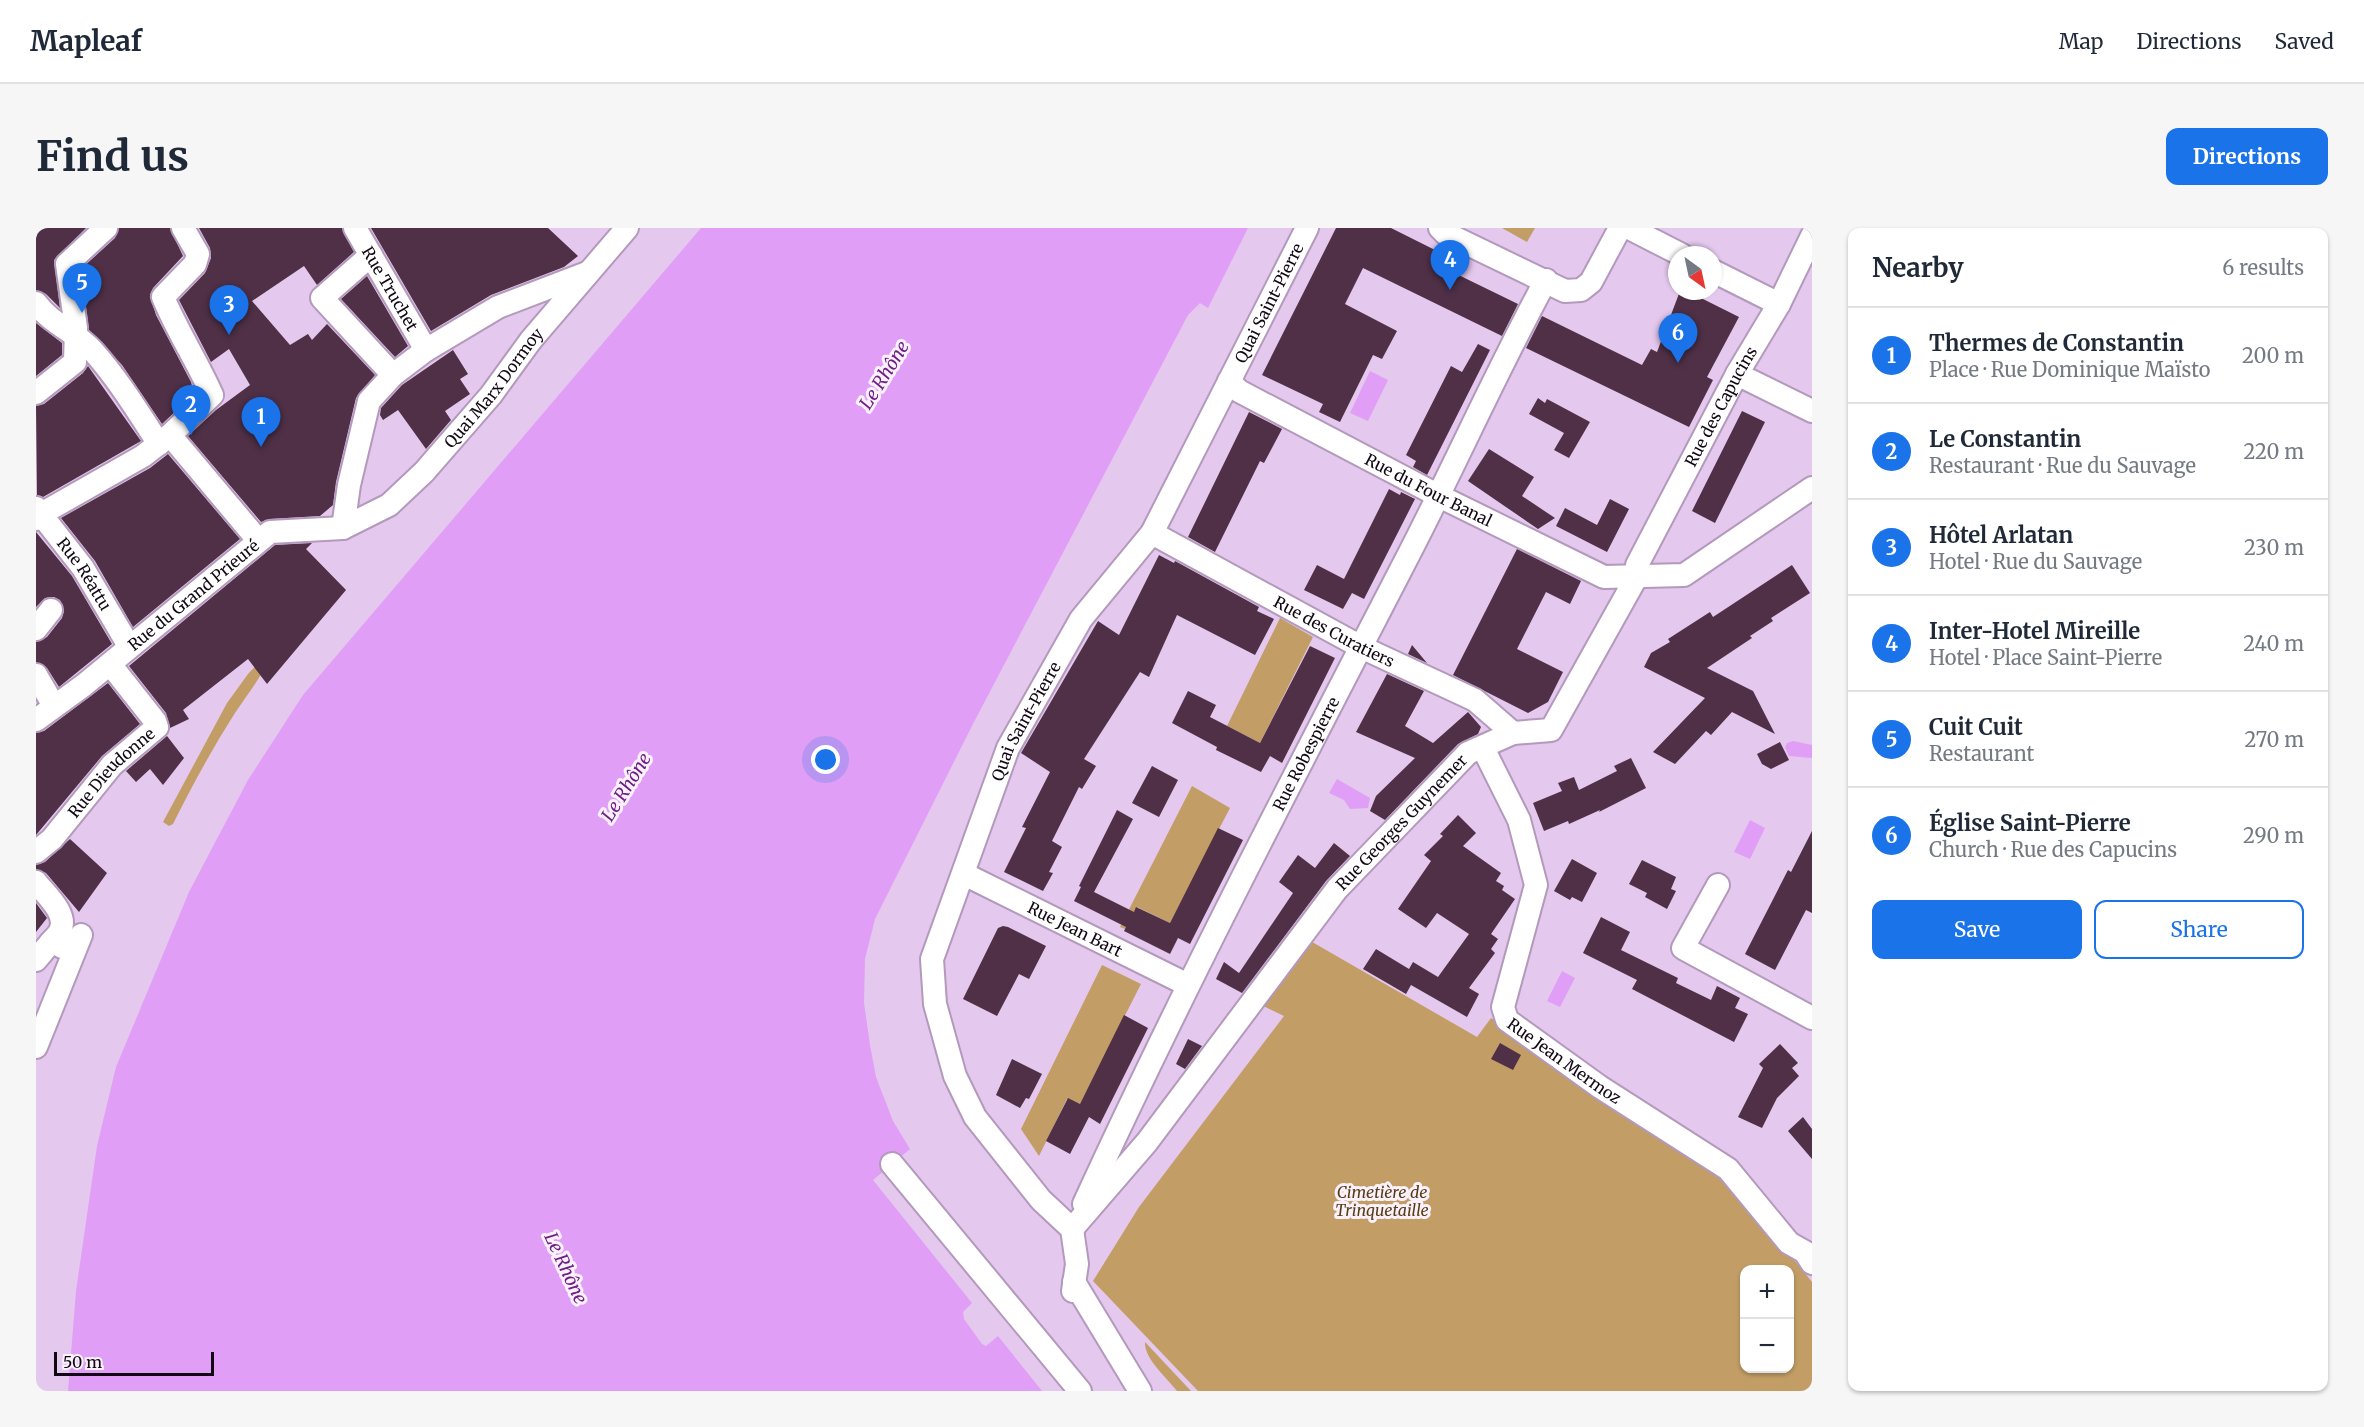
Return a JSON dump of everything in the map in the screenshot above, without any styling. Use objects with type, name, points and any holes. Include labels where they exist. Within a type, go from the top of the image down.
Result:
[{"type":"street","points":[[36,393],[75,362],[76,338],[67,264],[106,228]]},
{"type":"street","points":[[38,514],[143,456],[212,395],[196,361],[175,326],[163,297],[195,264],[198,254],[183,228]]},
{"type":"street","name":"Rue Truchet","points":[[355,228],[426,350]]},
{"type":"street","name":"Quai Marx Dormoy","points":[[343,528],[389,505],[424,472],[491,395],[531,340],[627,228]]},
{"type":"street","name":"Quai Saint-Pierre","points":[[1072,1229],[1041,1200],[975,1117],[955,1076],[935,1004],[932,959],[1008,748],[1081,619],[1152,533],[1307,228]]},
{"type":"street","points":[[1440,228],[1445,233],[1565,291],[1581,290],[1591,282],[1620,228]]},
{"type":"street","points":[[1629,228],[1668,248]]},
{"type":"street","name":"Rue des Capucins","points":[[1636,578],[1637,565],[1737,374],[1779,304],[1812,236]]},
{"type":"street","points":[[371,255],[322,298],[393,375]]},
{"type":"street","points":[[343,528],[352,475],[369,401],[393,375],[426,350],[498,307],[590,272]]},
{"type":"street","points":[[1722,276],[1779,304]]},
{"type":"street","name":"Rue Robespierre","points":[[1072,1229],[1188,985],[1439,496],[1507,351],[1546,280]]},
{"type":"street","points":[[36,303],[45,315],[92,350],[164,439],[258,540]]},
{"type":"street","points":[[1737,374],[1812,411]]},
{"type":"street","name":"Rue du Four Banal","points":[[1229,381],[1239,391],[1439,496],[1604,577],[1636,578]]},
{"type":"street","points":[[1636,578],[1684,575],[1812,488]]},
{"type":"street","name":"Rue Réattu","points":[[38,514],[83,567],[129,646]]},
{"type":"street","name":"Rue du Grand Prieuré","points":[[36,720],[110,664],[270,532],[343,528]]},
{"type":"street","name":"Rue des Curatiers","points":[[1152,533],[1361,647],[1475,700],[1513,733]]},
{"type":"street","name":"Rue Georges Guynemer","points":[[1072,1229],[1147,1142],[1337,889],[1468,753],[1513,733],[1551,730],[1636,578]]},
{"type":"street","points":[[36,629],[51,610]]},
{"type":"street","name":"Rue Dieudonne","points":[[36,852],[51,839],[112,765],[157,727],[155,721],[110,664]]},
{"type":"street","points":[[36,675],[54,706]]},
{"type":"street","name":"Rue Jean Mermoz","points":[[1483,748],[1519,820],[1536,885],[1503,1007],[1507,1020],[1600,1087],[1728,1169],[1789,1243],[1810,1251]]},
{"type":"street","name":"Rue Jean Bart","points":[[964,874],[1188,985]]},
{"type":"street","points":[[36,882],[60,913],[62,921],[61,931],[36,960]]},
{"type":"street","points":[[1718,885],[1683,948],[1812,1018]]},
{"type":"street","points":[[36,1047],[81,935]]},
{"type":"street","points":[[51,942],[60,944],[69,966]]},
{"type":"street","points":[[892,1164],[1080,1391]]},
{"type":"street","points":[[1072,1229],[1077,1264],[1074,1286],[1140,1391]]},
{"type":"green space","points":[[1502,228],[1535,228],[1527,242]]},
{"type":"green space","points":[[1280,618],[1313,637],[1260,743],[1227,726]]},
{"type":"green space","points":[[275,645],[262,672],[202,768],[173,824],[169,826],[163,822],[227,703],[248,674]]},
{"type":"green space","points":[[1192,786],[1230,808],[1170,923],[1137,907],[1125,929],[1120,927]]},
{"type":"green space","name":"Cimetière de Trinquetaille","points":[[1307,939],[1477,1037],[1491,1018],[1725,1174],[1812,1282],[1812,1391],[1198,1391],[1093,1281],[1139,1207],[1284,1016],[1259,1004]]},
{"type":"green space","points":[[1102,965],[1141,984],[1080,1104],[1067,1099],[1039,1156],[1021,1129]]},
{"type":"green space","points":[[1145,1342],[1191,1391],[1177,1391],[1152,1362]]},
{"type":"water","name":"Le Rhône","points":[[701,228],[1248,228],[1208,308],[1200,303],[1188,315],[974,722],[875,919],[865,959],[864,1003],[876,1077],[893,1121],[910,1149],[873,1180],[972,1303],[963,1312],[964,1319],[982,1344],[986,1346],[998,1336],[1042,1391],[68,1391],[76,1291],[97,1146],[116,1067],[189,892],[248,780],[303,695]]},
{"type":"water","points":[[1370,371],[1388,380],[1368,421],[1350,413]]},
{"type":"water","points":[[1793,741],[1812,745],[1812,758],[1789,756],[1785,747],[1787,743]]},
{"type":"water","points":[[1337,779],[1370,798],[1368,808],[1350,809],[1344,800],[1329,793]]},
{"type":"water","points":[[1750,820],[1765,828],[1750,859],[1734,852]]},
{"type":"water","points":[[1562,971],[1575,978],[1560,1007],[1547,1001]]},
{"type":"building","points":[[36,228],[86,228],[54,260],[60,308],[46,294],[36,290]]},
{"type":"building","points":[[119,228],[170,228],[183,256],[153,288],[150,295],[156,315],[191,382],[194,394],[162,424],[122,365],[89,330],[81,269],[115,238]]},
{"type":"building","points":[[199,228],[342,228],[354,252],[317,285],[304,266],[252,301],[290,345],[308,334],[312,340],[327,324],[375,375],[356,398],[336,482],[333,505],[320,516],[269,519],[261,522],[188,436],[216,410],[250,385],[229,349],[211,362],[179,300],[205,273],[211,258],[210,248]]},
{"type":"building","points":[[371,228],[548,228],[578,256],[564,267],[491,295],[431,331]]},
{"type":"building","points":[[1336,228],[1391,228],[1443,254],[1438,265],[1518,304],[1502,336],[1363,268],[1345,304],[1397,331],[1382,359],[1373,355],[1340,422],[1319,412],[1323,404],[1262,375]]},
{"type":"building","points":[[367,276],[408,346],[395,357],[341,299]]},
{"type":"building","points":[[1677,300],[1705,300],[1739,317],[1707,377],[1713,380],[1689,427],[1526,348],[1542,316],[1642,365],[1651,349],[1657,352]]},
{"type":"building","points":[[36,323],[62,343],[62,355],[36,376]]},
{"type":"building","points":[[1478,344],[1490,350],[1427,475],[1413,467],[1416,461],[1406,455],[1451,366],[1462,372]]},
{"type":"building","points":[[453,350],[468,374],[460,379],[470,394],[445,411],[451,420],[426,449],[398,410],[383,420],[380,415],[381,408],[402,385]]},
{"type":"building","points":[[88,366],[141,441],[43,497],[37,495],[36,406],[44,404],[83,373]]},
{"type":"building","points":[[1538,398],[1545,403],[1547,399],[1590,422],[1569,458],[1554,450],[1564,433],[1529,414]]},
{"type":"building","points":[[1742,411],[1765,422],[1715,523],[1692,511]]},
{"type":"building","points":[[1249,412],[1282,429],[1264,463],[1260,461],[1215,552],[1188,537]]},
{"type":"building","points":[[1489,449],[1534,477],[1522,496],[1555,518],[1538,529],[1468,481]]},
{"type":"building","points":[[168,454],[240,539],[133,627],[95,561],[61,518],[150,468]]},
{"type":"building","points":[[1389,489],[1415,499],[1364,599],[1352,593],[1343,609],[1304,590],[1317,565],[1344,579]]},
{"type":"building","points":[[1610,499],[1629,509],[1607,552],[1556,526],[1565,508],[1597,525]]},
{"type":"building","points":[[36,532],[72,576],[112,644],[59,687],[47,668],[36,662],[36,642],[47,637],[62,618],[64,611],[60,600],[54,597],[45,598],[36,607]]},
{"type":"building","points":[[312,543],[306,549],[346,590],[267,684],[248,659],[183,710],[189,719],[170,728],[166,713],[129,666],[275,545]]},
{"type":"building","points":[[1517,549],[1581,581],[1570,604],[1546,592],[1517,649],[1563,672],[1548,702],[1528,713],[1453,675]]},
{"type":"building","points":[[1159,555],[1174,563],[1175,561],[1259,607],[1257,611],[1274,619],[1255,655],[1177,615],[1149,677],[1140,672],[1084,759],[1096,766],[1082,789],[1079,787],[1052,841],[1062,847],[1049,872],[1053,873],[1043,891],[1004,872],[1026,828],[1022,827],[1050,772],[1021,753],[1098,621],[1119,635]]},
{"type":"building","points":[[1792,565],[1810,593],[1771,618],[1773,621],[1750,636],[1752,638],[1707,668],[1753,691],[1775,734],[1732,712],[1711,735],[1706,731],[1675,764],[1653,752],[1705,698],[1644,667],[1651,653],[1670,642],[1668,639],[1710,612],[1713,617]]},
{"type":"building","points":[[1412,645],[1427,663],[1408,654]]},
{"type":"building","points":[[1310,646],[1335,658],[1282,763],[1270,756],[1261,772],[1216,750],[1217,747],[1172,723],[1188,691],[1216,705],[1210,717],[1260,743]]},
{"type":"building","points":[[1387,674],[1424,691],[1405,726],[1433,743],[1468,712],[1481,727],[1478,734],[1458,744],[1385,820],[1370,811],[1376,796],[1415,758],[1356,732]]},
{"type":"building","points":[[108,683],[140,724],[102,756],[36,835],[36,733],[44,731]]},
{"type":"building","points":[[167,736],[184,758],[163,785],[150,769],[136,782],[126,771]]},
{"type":"building","points":[[1780,742],[1789,760],[1771,769],[1762,764],[1757,754]]},
{"type":"building","points":[[1631,758],[1646,788],[1599,812],[1600,810],[1569,824],[1568,821],[1544,831],[1533,803],[1562,791],[1558,783],[1574,777],[1579,790],[1617,771],[1614,766]]},
{"type":"building","points":[[1152,766],[1178,780],[1159,817],[1132,803]]},
{"type":"building","points":[[1117,810],[1133,819],[1094,892],[1134,912],[1136,907],[1170,923],[1218,828],[1243,840],[1190,944],[1178,938],[1170,954],[1124,931],[1126,927],[1074,901],[1081,887],[1079,886]]},
{"type":"building","points":[[1458,815],[1476,833],[1463,846],[1501,873],[1496,881],[1504,886],[1502,890],[1515,899],[1491,934],[1498,939],[1491,949],[1495,953],[1469,988],[1479,994],[1467,1017],[1411,985],[1406,994],[1363,969],[1376,949],[1409,969],[1413,962],[1438,977],[1469,934],[1437,913],[1426,928],[1398,909],[1431,861],[1424,855],[1443,836],[1440,834]]},
{"type":"building","points":[[1812,831],[1812,913],[1806,910],[1775,970],[1745,954],[1788,870],[1791,872]]},
{"type":"building","points":[[70,839],[107,873],[79,912],[46,873],[36,869],[36,865],[45,862]]},
{"type":"building","points":[[1334,843],[1350,856],[1326,881],[1242,993],[1216,979],[1224,962],[1239,973],[1293,893],[1279,882],[1298,855],[1315,868]]},
{"type":"building","points":[[1572,859],[1597,873],[1582,902],[1572,897],[1570,900],[1554,891]]},
{"type":"building","points":[[1642,860],[1676,877],[1671,889],[1676,891],[1667,909],[1645,897],[1647,893],[1629,884]]},
{"type":"building","points":[[36,903],[47,918],[36,932]]},
{"type":"building","points":[[1601,917],[1630,932],[1621,950],[1678,978],[1676,983],[1711,1000],[1717,986],[1740,998],[1735,1008],[1748,1014],[1734,1042],[1632,989],[1637,980],[1583,953]]},
{"type":"building","points":[[1003,926],[1046,946],[1029,979],[1019,974],[997,1016],[963,999],[998,928]]},
{"type":"building","points":[[1124,1015],[1148,1028],[1100,1124],[1089,1117],[1070,1154],[1046,1141],[1068,1098],[1080,1104]]},
{"type":"building","points":[[1188,1039],[1202,1046],[1185,1069],[1176,1064]]},
{"type":"building","points":[[1500,1043],[1521,1055],[1513,1070],[1491,1059]]},
{"type":"building","points":[[1780,1044],[1798,1063],[1792,1068],[1799,1076],[1777,1098],[1762,1128],[1738,1117],[1763,1068],[1759,1064]]},
{"type":"building","points":[[1012,1059],[1042,1074],[1029,1099],[1026,1098],[1020,1108],[996,1095]]},
{"type":"building","points":[[1803,1117],[1812,1129],[1812,1159],[1788,1131]]},
{"type":"place","name":"Inter-Hotel Mireille","points":[[1450,290]]},
{"type":"place","name":"Cuit Cuit","points":[[82,313]]},
{"type":"place","name":"Hôtel Arlatan","points":[[229,335]]},
{"type":"place","name":"Église Saint-Pierre","points":[[1678,363]]},
{"type":"place","name":"Le Constantin","points":[[191,435]]},
{"type":"place","name":"Thermes de Constantin","points":[[261,447]]}]
